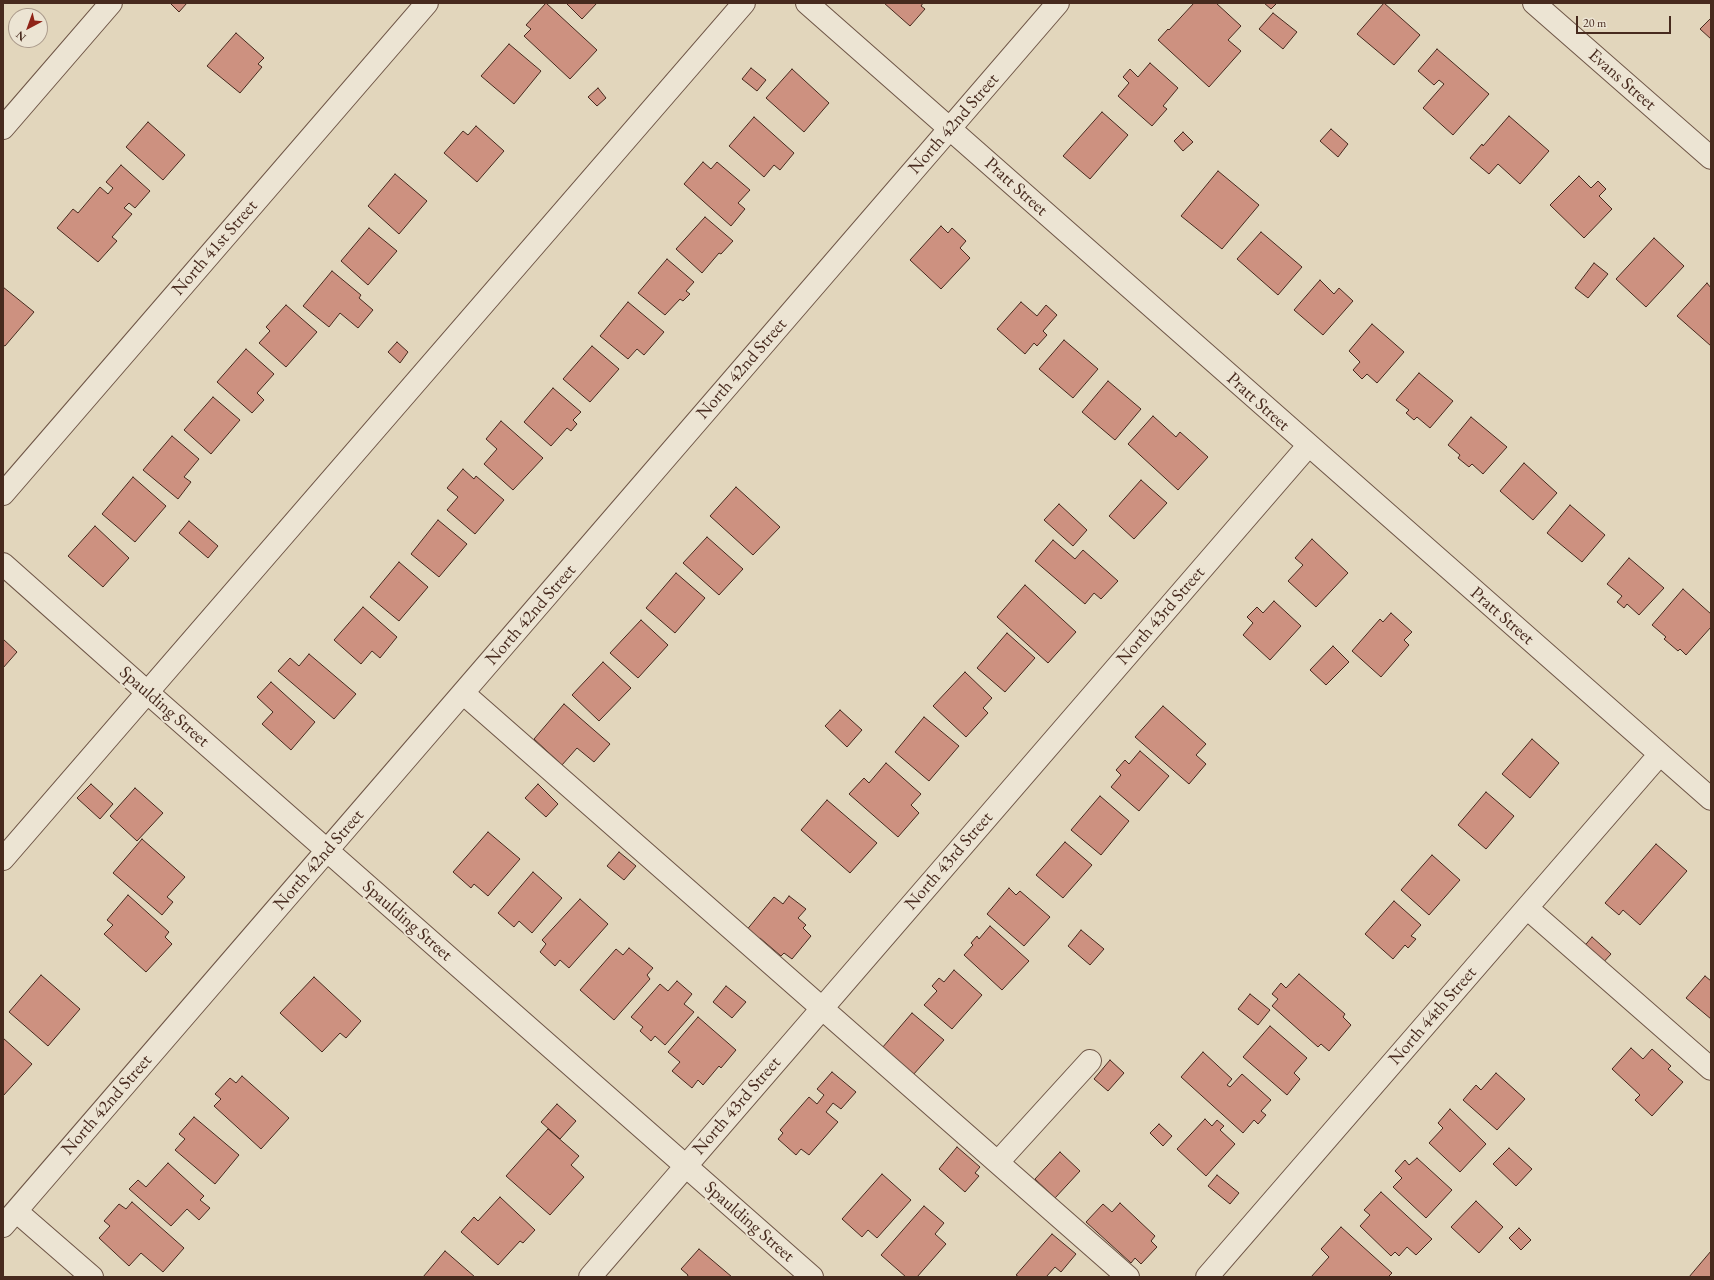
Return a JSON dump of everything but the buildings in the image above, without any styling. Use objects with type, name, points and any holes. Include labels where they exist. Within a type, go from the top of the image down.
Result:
[{"type":"street","points":[[3,128],[111,3]]},
{"type":"street","name":"North 41st Street","points":[[3,494],[427,3]]},
{"type":"street","points":[[3,859],[744,3]]},
{"type":"street","name":"Pratt Street","points":[[807,3],[1308,446],[1711,799]]},
{"type":"street","name":"North 42nd Street","points":[[10,1219],[1058,3]]},
{"type":"street","name":"Evans Street","points":[[1534,3],[1711,158]]},
{"type":"street","name":"North 43rd Street","points":[[590,1277],[1308,446]]},
{"type":"street","name":"Spaulding Street","points":[[3,564],[812,1277]]},
{"type":"street","points":[[463,693],[1128,1277]]},
{"type":"street","name":"North 44th Street","points":[[1207,1277],[1660,754]]},
{"type":"street","points":[[1527,908],[1711,1069]]},
{"type":"street","points":[[998,1162],[1090,1061]]},
{"type":"street","points":[[10,1219],[92,1277]]}]
